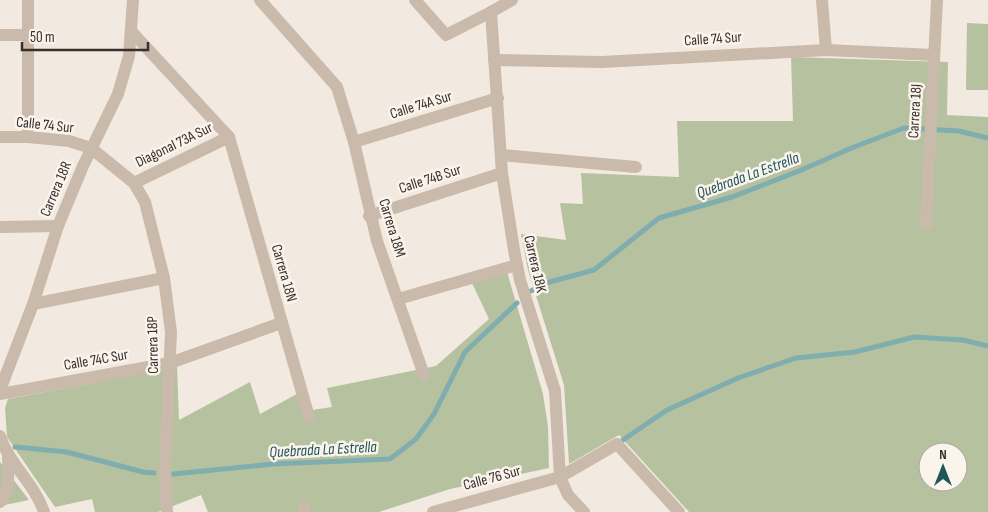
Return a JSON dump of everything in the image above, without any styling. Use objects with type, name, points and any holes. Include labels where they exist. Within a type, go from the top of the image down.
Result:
[{"type":"street","points":[[28,0],[28,137]]},
{"type":"street","name":"Carrera 18R","points":[[0,392],[33,304],[58,226],[91,148],[125,76],[132,32],[133,0]]},
{"type":"street","name":"Carrera 18M","points":[[260,0],[337,87],[354,142],[369,216],[424,375]]},
{"type":"street","points":[[415,0],[446,35],[512,0]]},
{"type":"street","points":[[822,0],[826,50]]},
{"type":"street","name":"Carrera 18J","points":[[926,224],[937,0]]},
{"type":"street","name":"Carrera 18K","points":[[491,12],[502,172],[517,265],[554,391],[560,477],[568,495],[584,512]]},
{"type":"street","points":[[132,32],[229,137]]},
{"type":"street","points":[[0,35],[28,35]]},
{"type":"street","name":"Calle 74 Sur","points":[[494,60],[602,62],[826,50],[934,55]]},
{"type":"street","name":"Calle 74A Sur","points":[[354,142],[498,98]]},
{"type":"street","name":"Calle 74 Sur","points":[[0,138],[28,137],[68,141],[91,148],[134,183]]},
{"type":"street","name":"Diagonal 73A Sur","points":[[134,183],[229,137]]},
{"type":"street","name":"Carrera 18N","points":[[229,137],[309,418]]},
{"type":"street","points":[[501,155],[636,168]]},
{"type":"street","name":"Calle 74B Sur","points":[[369,216],[502,172]]},
{"type":"street","name":"Carrera 18P","points":[[134,183],[145,202],[164,278],[171,332],[165,465],[167,512]]},
{"type":"street","points":[[0,227],[58,226]]},
{"type":"street","points":[[398,299],[517,265]]},
{"type":"street","points":[[33,304],[164,278]]},
{"type":"street","name":"Calle 74C Sur","points":[[0,392],[170,363],[281,323]]},
{"type":"street","points":[[0,436],[8,454],[38,498],[44,512]]},
{"type":"street","name":"Calle 76 Sur","points":[[433,512],[560,477],[617,444],[679,512]]},
{"type":"street","points":[[0,502],[5,497],[8,485],[8,454]]},
{"type":"green space","points":[[967,23],[988,24],[988,90],[966,90]]},
{"type":"green space","points":[[791,57],[948,62],[947,115],[988,117],[988,512],[689,512],[619,435],[569,464],[564,385],[528,270],[521,234],[566,240],[560,203],[583,204],[581,173],[679,177],[677,121],[793,121]]},
{"type":"green space","points":[[507,272],[543,394],[548,427],[549,468],[450,489],[379,512],[208,512],[201,495],[158,512],[95,512],[92,499],[55,507],[7,437],[5,408],[8,399],[177,367],[179,420],[250,382],[260,414],[306,389],[312,410],[332,407],[327,388],[436,366],[489,319],[472,283]]},
{"type":"green space","points":[[0,462],[29,500],[0,506]]},
{"type":"waterway","name":"Quebrada La Estrella","points":[[531,291],[546,283],[594,270],[659,218],[732,197],[904,128],[959,131],[988,138]]},
{"type":"waterway","name":"Quebrada La Estrella","points":[[173,474],[273,464],[390,459],[416,439],[434,414],[465,352],[517,303]]},
{"type":"waterway","name":"Quebrada La Estrella","points":[[623,440],[667,410],[738,378],[796,358],[855,352],[914,337],[963,340],[988,346]]},
{"type":"waterway","name":"Quebrada La Estrella","points":[[15,447],[67,452],[143,472],[154,473]]}]
